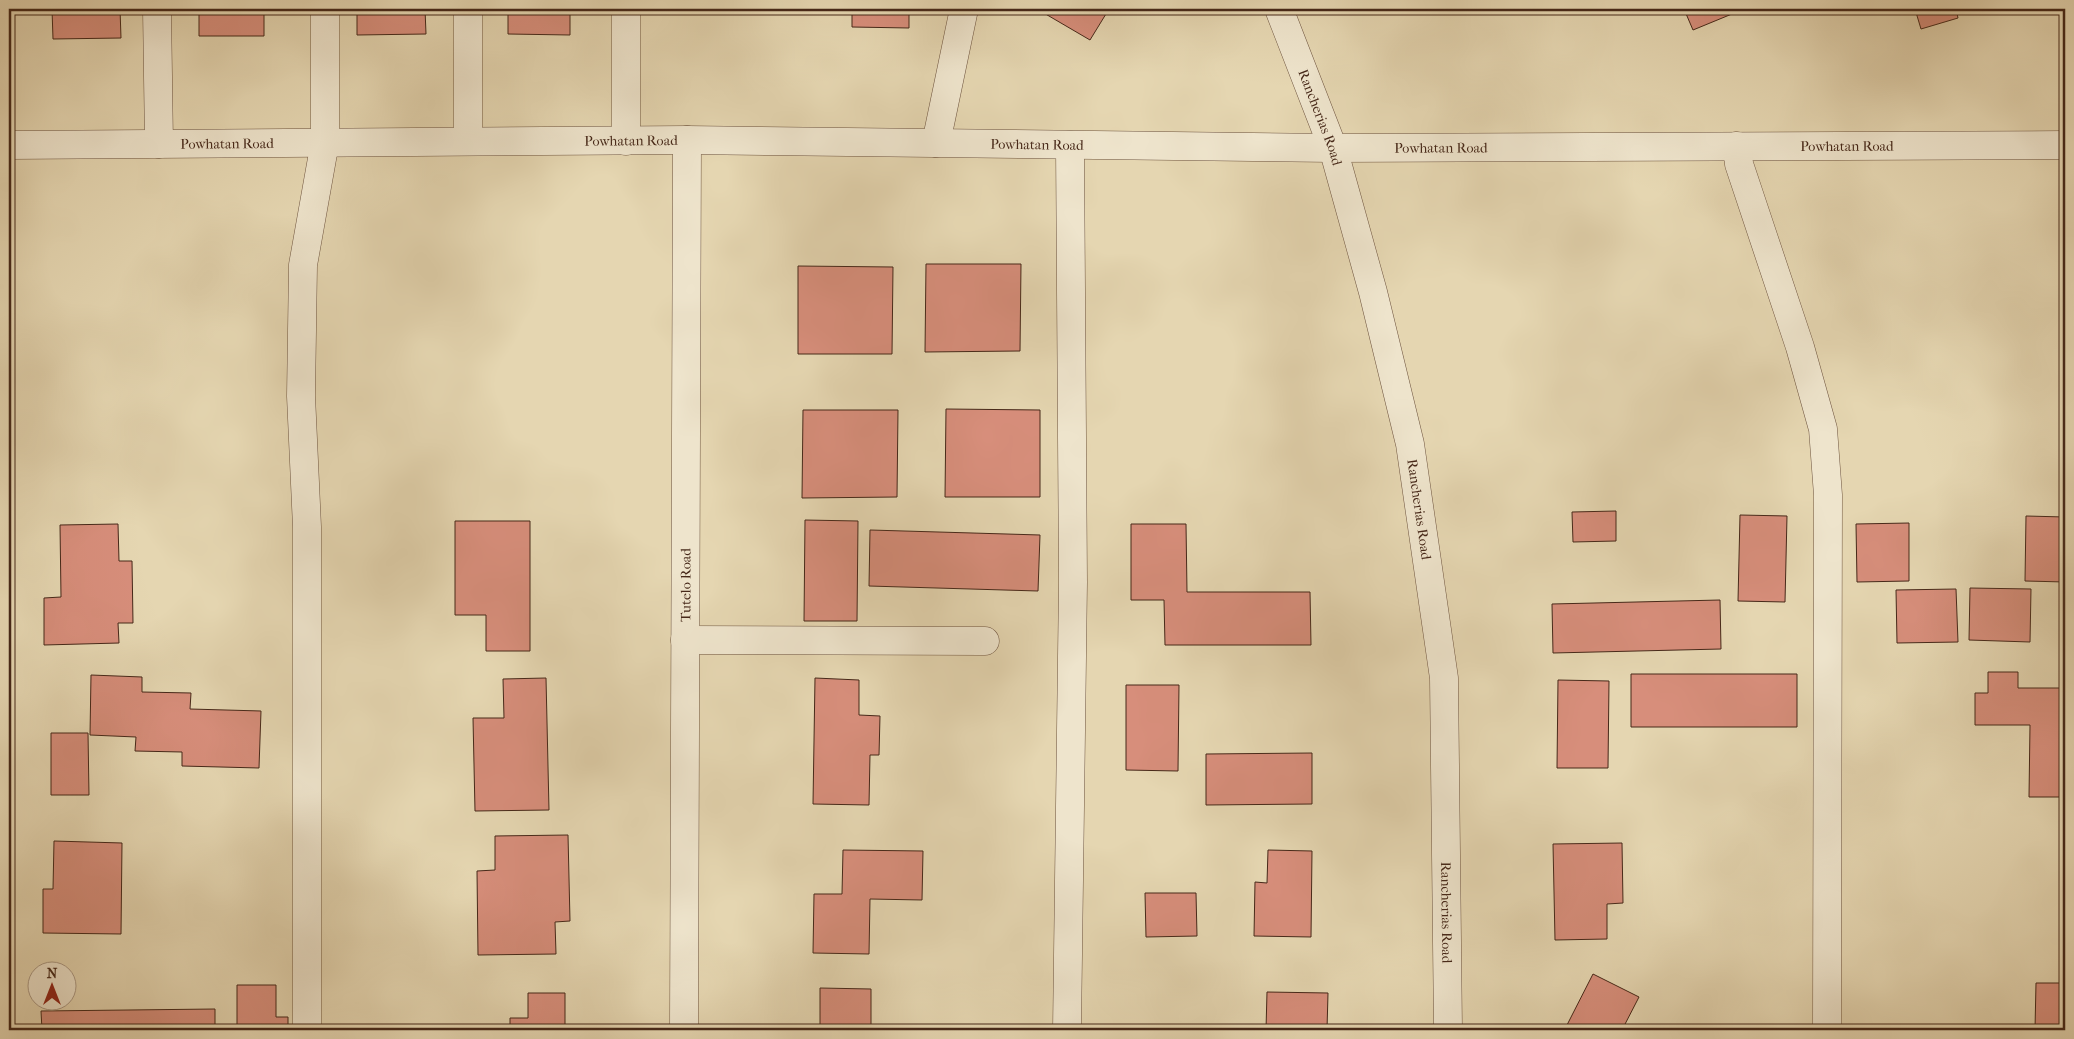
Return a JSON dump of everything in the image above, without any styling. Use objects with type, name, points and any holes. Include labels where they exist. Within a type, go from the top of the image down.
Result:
[{"type":"street","points":[[158,9],[159,144]]},
{"type":"street","points":[[307,1030],[308,536],[301,396],[303,265],[325,142],[325,9]]},
{"type":"street","points":[[468,9],[468,141]]},
{"type":"street","points":[[626,9],[626,141]]},
{"type":"street","points":[[936,143],[964,9]]},
{"type":"street","name":"Rancherias Road","points":[[1278,9],[1333,148],[1373,292],[1410,444],[1444,678],[1448,1030]]},
{"type":"street","name":"Powhatan Road","points":[[9,145],[687,140],[1333,148],[2065,145]]},
{"type":"street","name":"Tutelo Road","points":[[684,1030],[687,140]]},
{"type":"street","points":[[1067,1030],[1073,582],[1070,145]]},
{"type":"street","points":[[1737,146],[1739,164],[1797,338],[1822,429],[1828,495],[1827,1030]]},
{"type":"street","points":[[686,640],[985,641]]},
{"type":"building","points":[[52,9],[120,9],[121,38],[53,39]]},
{"type":"building","points":[[199,9],[264,9],[264,36],[199,36]]},
{"type":"building","points":[[357,9],[425,9],[426,34],[357,35]]},
{"type":"building","points":[[508,9],[570,9],[570,35],[508,34]]},
{"type":"building","points":[[852,9],[909,9],[909,28],[852,27]]},
{"type":"building","points":[[1037,9],[1109,9],[1090,40]]},
{"type":"building","points":[[1684,9],[1744,9],[1693,30]]},
{"type":"building","points":[[1915,9],[1956,9],[1958,18],[1921,29]]},
{"type":"building","points":[[926,264],[1021,264],[1020,351],[925,352]]},
{"type":"building","points":[[798,266],[893,267],[892,354],[798,354]]},
{"type":"building","points":[[946,409],[1040,410],[1040,497],[945,497]]},
{"type":"building","points":[[803,410],[898,410],[897,497],[802,498]]},
{"type":"building","points":[[1616,511],[1616,541],[1573,542],[1572,512]]},
{"type":"building","points":[[1740,515],[1787,516],[1785,602],[1738,601]]},
{"type":"building","points":[[2026,516],[2065,517],[2065,582],[2025,581]]},
{"type":"building","points":[[805,520],[858,521],[857,621],[804,621]]},
{"type":"building","points":[[455,521],[530,521],[530,651],[486,651],[486,615],[455,615]]},
{"type":"building","points":[[1909,523],[1909,581],[1857,582],[1856,524]]},
{"type":"building","points":[[118,524],[119,561],[132,561],[133,623],[118,623],[119,643],[44,645],[44,598],[61,597],[60,525]]},
{"type":"building","points":[[1131,524],[1186,524],[1187,592],[1310,592],[1311,645],[1165,645],[1164,600],[1131,600]]},
{"type":"building","points":[[870,530],[1040,535],[1038,591],[869,586]]},
{"type":"building","points":[[1970,588],[2031,589],[2030,642],[1969,640]]},
{"type":"building","points":[[1956,589],[1958,642],[1897,643],[1896,590]]},
{"type":"building","points":[[1720,600],[1721,649],[1553,653],[1552,604]]},
{"type":"building","points":[[1988,672],[2018,672],[2018,688],[2065,688],[2065,797],[2029,797],[2030,725],[1975,725],[1975,693],[1988,693]]},
{"type":"building","points":[[1631,674],[1797,674],[1797,727],[1631,727]]},
{"type":"building","points":[[91,675],[142,677],[142,692],[191,693],[190,709],[261,711],[259,768],[182,766],[182,752],[135,751],[136,737],[90,735]]},
{"type":"building","points":[[546,678],[549,810],[475,811],[473,718],[504,718],[503,679]]},
{"type":"building","points":[[815,678],[859,680],[859,715],[880,716],[879,755],[870,755],[869,805],[813,804]]},
{"type":"building","points":[[1558,680],[1609,681],[1608,768],[1557,768]]},
{"type":"building","points":[[1126,685],[1179,685],[1178,771],[1126,770]]},
{"type":"building","points":[[51,733],[88,733],[89,795],[51,795]]},
{"type":"building","points":[[1312,753],[1312,804],[1206,805],[1206,754]]},
{"type":"building","points":[[568,835],[570,921],[555,922],[556,954],[478,955],[477,871],[495,870],[495,836]]},
{"type":"building","points":[[54,841],[122,843],[121,934],[43,933],[43,889],[53,889]]},
{"type":"building","points":[[1622,843],[1623,903],[1607,904],[1607,939],[1555,940],[1553,844]]},
{"type":"building","points":[[843,850],[923,851],[922,900],[870,899],[869,954],[813,953],[814,894],[842,894]]},
{"type":"building","points":[[1268,850],[1312,851],[1311,937],[1254,936],[1255,882],[1267,883]]},
{"type":"building","points":[[1145,893],[1196,893],[1197,936],[1146,937]]},
{"type":"building","points":[[1593,974],[1639,997],[1622,1030],[1570,1030],[1567,1025]]},
{"type":"building","points":[[2036,983],[2065,983],[2065,1030],[2035,1030]]},
{"type":"building","points":[[237,985],[276,985],[276,1017],[288,1017],[288,1030],[237,1030]]},
{"type":"building","points":[[820,988],[871,989],[871,1030],[820,1030]]},
{"type":"building","points":[[1267,992],[1328,993],[1327,1030],[1266,1030]]},
{"type":"building","points":[[528,993],[565,993],[565,1030],[510,1030],[510,1018],[528,1018]]},
{"type":"building","points":[[215,1009],[215,1030],[42,1030],[41,1012]]}]
